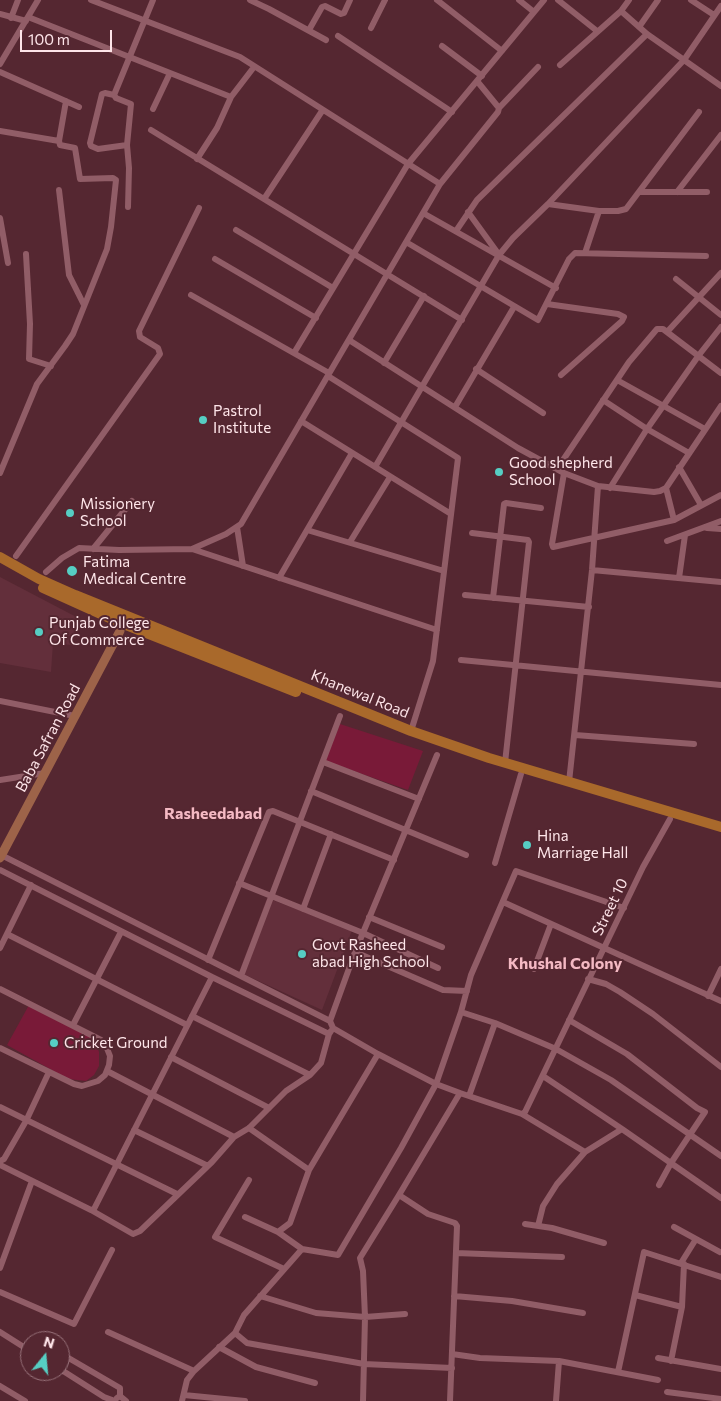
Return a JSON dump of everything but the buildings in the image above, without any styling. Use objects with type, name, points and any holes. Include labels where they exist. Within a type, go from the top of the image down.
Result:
[{"type":"main road","name":"Khanewal Road","points":[[0,557],[39,579],[93,603],[410,731],[505,763],[721,827]]},
{"type":"main road","name":"Khanewal Road","points":[[0,564],[32,582],[116,621],[440,748],[721,834]]},
{"type":"main road","name":"Baba Safran Road","points":[[1,856],[120,631]]},
{"type":"street","points":[[11,18],[18,0]]},
{"type":"street","points":[[0,63],[38,0]]},
{"type":"street","points":[[92,0],[240,57],[322,111],[440,184]]},
{"type":"street","points":[[114,95],[153,0]]},
{"type":"street","points":[[250,0],[269,8],[326,40]]},
{"type":"street","points":[[308,30],[322,7],[325,6],[341,14],[345,11],[350,0]]},
{"type":"street","points":[[371,28],[385,0]]},
{"type":"street","points":[[437,0],[502,51]]},
{"type":"street","points":[[519,0],[534,12]]},
{"type":"street","points":[[294,353],[408,164],[544,0]]},
{"type":"street","points":[[558,0],[597,32]]},
{"type":"street","points":[[560,65],[621,11],[628,0]]},
{"type":"street","points":[[639,27],[658,0]]},
{"type":"street","points":[[691,0],[714,16]]},
{"type":"street","points":[[375,467],[499,255],[513,238],[548,204],[684,60],[721,6]]},
{"type":"street","points":[[621,11],[648,34],[721,86]]},
{"type":"street","points":[[0,14],[11,18],[27,19],[231,97]]},
{"type":"street","points":[[456,231],[477,200],[648,34]]},
{"type":"street","points":[[338,36],[452,112]]},
{"type":"street","points":[[442,46],[480,79],[499,108]]},
{"type":"street","points":[[197,159],[217,128],[231,97],[254,67]]},
{"type":"street","points":[[192,549],[241,524],[440,184],[498,112],[499,108],[538,67]]},
{"type":"street","points":[[0,72],[80,107]]},
{"type":"street","points":[[153,109],[170,73]]},
{"type":"street","points":[[127,145],[98,149],[91,146],[90,143],[102,94],[114,95],[116,98],[131,104],[127,145],[129,168],[128,207]]},
{"type":"street","points":[[0,472],[37,384],[70,340],[107,248],[111,227],[116,180],[112,178],[80,179],[75,148],[61,146],[59,141],[66,101]]},
{"type":"street","points":[[264,199],[322,111]]},
{"type":"street","points":[[548,204],[599,211],[623,211],[699,112]]},
{"type":"street","points":[[151,130],[462,320]]},
{"type":"street","points":[[0,131],[59,141]]},
{"type":"street","points":[[677,192],[721,135]]},
{"type":"street","points":[[59,190],[69,275],[84,305]]},
{"type":"street","points":[[639,192],[707,192]]},
{"type":"street","points":[[16,556],[160,354],[158,348],[140,337],[140,332],[200,208]]},
{"type":"street","points":[[585,253],[599,211]]},
{"type":"street","points":[[424,212],[556,288]]},
{"type":"street","points":[[468,212],[499,255]]},
{"type":"street","points":[[0,218],[8,263]]},
{"type":"street","points":[[236,230],[333,288]]},
{"type":"street","points":[[406,242],[538,320],[572,255],[575,253],[706,256]]},
{"type":"street","points":[[26,254],[30,324],[29,359],[51,366]]},
{"type":"street","points":[[215,259],[316,318]]},
{"type":"street","points":[[667,332],[721,273]]},
{"type":"street","points":[[676,279],[721,315]]},
{"type":"street","points":[[191,295],[294,353],[458,458],[432,661],[410,731]]},
{"type":"street","points":[[384,362],[424,296]]},
{"type":"street","points":[[547,304],[618,314],[624,317],[622,321],[561,376]]},
{"type":"street","points":[[454,407],[514,307]]},
{"type":"street","points":[[610,488],[699,355],[721,327]]},
{"type":"street","points":[[557,469],[629,362],[655,331],[660,328],[721,373]]},
{"type":"street","points":[[349,340],[518,448],[564,473],[598,486],[654,492],[666,488],[721,406]]},
{"type":"street","points":[[476,370],[543,414]]},
{"type":"street","points":[[617,380],[705,430]]},
{"type":"street","points":[[603,400],[689,453]]},
{"type":"street","points":[[301,421],[452,514]]},
{"type":"street","points":[[279,578],[352,453]]},
{"type":"street","points":[[679,467],[701,505]]},
{"type":"street","points":[[564,473],[553,547],[674,520],[721,495]]},
{"type":"street","points":[[350,542],[390,477]]},
{"type":"street","points":[[569,782],[589,608],[598,486]]},
{"type":"street","points":[[666,488],[674,520]]},
{"type":"street","points":[[94,549],[132,501]]},
{"type":"street","points":[[493,598],[505,503],[541,508]]},
{"type":"street","points":[[666,542],[721,521]]},
{"type":"street","points":[[237,527],[243,566]]},
{"type":"street","points":[[704,528],[721,529]]},
{"type":"street","points":[[307,530],[444,571]]},
{"type":"street","points":[[472,533],[529,541],[505,763]]},
{"type":"street","points":[[679,578],[685,535]]},
{"type":"street","points":[[46,572],[71,551],[79,548],[119,550],[192,549],[437,630]]},
{"type":"street","points":[[592,570],[721,582]]},
{"type":"street","points":[[465,595],[589,608]]},
{"type":"street","points":[[461,660],[721,685]]},
{"type":"street","points":[[0,702],[75,716]]},
{"type":"street","points":[[241,976],[340,716]]},
{"type":"street","points":[[574,735],[694,744]]},
{"type":"street","points":[[0,1165],[91,1210],[133,1234],[140,1231],[208,1166],[234,1137],[249,1128],[286,1092],[310,1075],[321,1063],[331,1031],[330,1021],[355,952],[438,755]]},
{"type":"street","points":[[323,762],[419,800]]},
{"type":"street","points":[[0,780],[45,773]]},
{"type":"street","points":[[495,863],[521,774]]},
{"type":"street","points":[[312,791],[466,854]]},
{"type":"street","points":[[208,960],[269,812],[273,811],[394,860]]},
{"type":"street","name":"Street 10","points":[[522,1114],[525,1112],[588,979],[670,819]]},
{"type":"street","points":[[303,908],[331,834]]},
{"type":"street","points":[[1,856],[330,1021]]},
{"type":"street","points":[[0,870],[212,978],[331,1031],[436,1084],[522,1114],[585,1152]]},
{"type":"street","points":[[245,1217],[278,1232],[302,1249],[338,1255],[436,1084],[461,1012],[471,975],[516,871],[624,908]]},
{"type":"street","points":[[239,883],[364,932],[438,968]]},
{"type":"street","points":[[0,948],[31,885]]},
{"type":"street","points":[[503,902],[721,1001]]},
{"type":"street","points":[[369,917],[442,947]]},
{"type":"street","points":[[534,969],[551,924]]},
{"type":"street","points":[[73,1025],[121,932]]},
{"type":"street","points":[[7,934],[187,1025]]},
{"type":"street","points":[[355,952],[443,990],[467,991]]},
{"type":"street","points":[[708,996],[721,969]]},
{"type":"street","points":[[91,1210],[94,1209],[212,978]]},
{"type":"street","points":[[588,979],[606,984],[653,1014],[721,1068]]},
{"type":"street","points":[[0,989],[94,1035],[106,1046],[110,1056],[107,1071],[98,1081],[82,1086],[74,1084],[0,1048]]},
{"type":"street","points":[[461,1012],[495,1023],[556,1049],[611,1080],[721,1156]]},
{"type":"street","points":[[192,1016],[310,1075]]},
{"type":"street","points":[[569,1020],[627,1054],[697,1108],[705,1112],[671,1163],[659,1185]]},
{"type":"street","points":[[469,1096],[495,1023]]},
{"type":"street","points":[[278,1232],[290,1223],[309,1170],[378,1054]]},
{"type":"street","points":[[171,1057],[270,1108]]},
{"type":"street","points":[[107,1071],[234,1137]]},
{"type":"street","points":[[0,1161],[4,1159],[26,1121],[49,1072]]},
{"type":"street","points":[[543,1076],[721,1198]]},
{"type":"street","points":[[363,1401],[365,1317],[363,1272],[360,1258],[460,1093]]},
{"type":"street","points":[[0,1107],[178,1194]]},
{"type":"street","points":[[249,1128],[309,1170]]},
{"type":"street","points":[[538,1226],[543,1206],[557,1184],[585,1152],[622,1129]]},
{"type":"street","points":[[134,1130],[208,1166]]},
{"type":"street","points":[[249,1180],[215,1237],[284,1269]]},
{"type":"street","points":[[0,1268],[32,1181]]},
{"type":"street","points":[[399,1195],[428,1214],[455,1223],[457,1226],[450,1401]]},
{"type":"street","points":[[525,1224],[552,1228],[604,1243]]},
{"type":"street","points":[[674,1227],[720,1252]]},
{"type":"street","points":[[671,1361],[682,1307],[683,1264],[696,1239]]},
{"type":"street","points":[[245,1401],[183,1398],[187,1380],[194,1370],[235,1333],[244,1315],[302,1249]]},
{"type":"street","points":[[0,1292],[74,1324],[112,1250]]},
{"type":"street","points":[[618,1372],[644,1252],[721,1277]]},
{"type":"street","points":[[456,1253],[562,1257]]},
{"type":"street","points":[[635,1295],[682,1307]]},
{"type":"street","points":[[260,1296],[316,1313],[365,1317],[405,1314]]},
{"type":"street","points":[[454,1296],[512,1301],[583,1313]]},
{"type":"street","points":[[0,1332],[20,1345]]},
{"type":"street","points":[[108,1332],[194,1370]]},
{"type":"street","points":[[235,1333],[247,1342],[364,1364],[452,1368]]},
{"type":"street","points":[[219,1347],[256,1367],[316,1383]]},
{"type":"street","points":[[452,1354],[480,1358],[559,1361],[658,1380]]},
{"type":"street","points":[[658,1358],[721,1369]]},
{"type":"street","points":[[70,1360],[120,1388],[120,1396],[115,1401],[104,1397],[70,1375]]},
{"type":"street","points":[[556,1401],[559,1361]]},
{"type":"street","points":[[0,1386],[26,1401]]},
{"type":"street","points":[[667,1392],[721,1399]]},
{"type":"street","points":[[120,1396],[126,1401]]},
{"type":"shaded area","name":"Punjab College Of Commerce","points":[[0,577],[84,621],[71,645],[53,643],[51,672],[0,663]]},
{"type":"shaded area","points":[[340,724],[423,751],[408,790],[325,761]]},
{"type":"shaded area","points":[[267,898],[352,930],[322,1010],[239,972]]},
{"type":"shaded area","points":[[29,1005],[87,1034],[96,1043],[99,1052],[99,1066],[94,1075],[86,1081],[68,1079],[7,1045]]},
{"type":"place","name":"Pastrol Institute","points":[[203,420]]},
{"type":"place","name":"Good shepherd School","points":[[499,472]]},
{"type":"place","name":"Missionery School","points":[[70,513]]},
{"type":"place","name":"Fatima Medical Centre","points":[[72,571]]},
{"type":"place","name":"Punjab College Of Commerce","points":[[39,632]]},
{"type":"place","name":"Hina Marriage Hall","points":[[527,845]]},
{"type":"place","name":"Govt Rasheed abad High School","points":[[302,954]]},
{"type":"place","name":"Cricket Ground","points":[[54,1043]]},
{"type":"district","name":"Rasheedabad","points":[[213,814]]},
{"type":"district","name":"Khushal Colony","points":[[565,964]]}]
